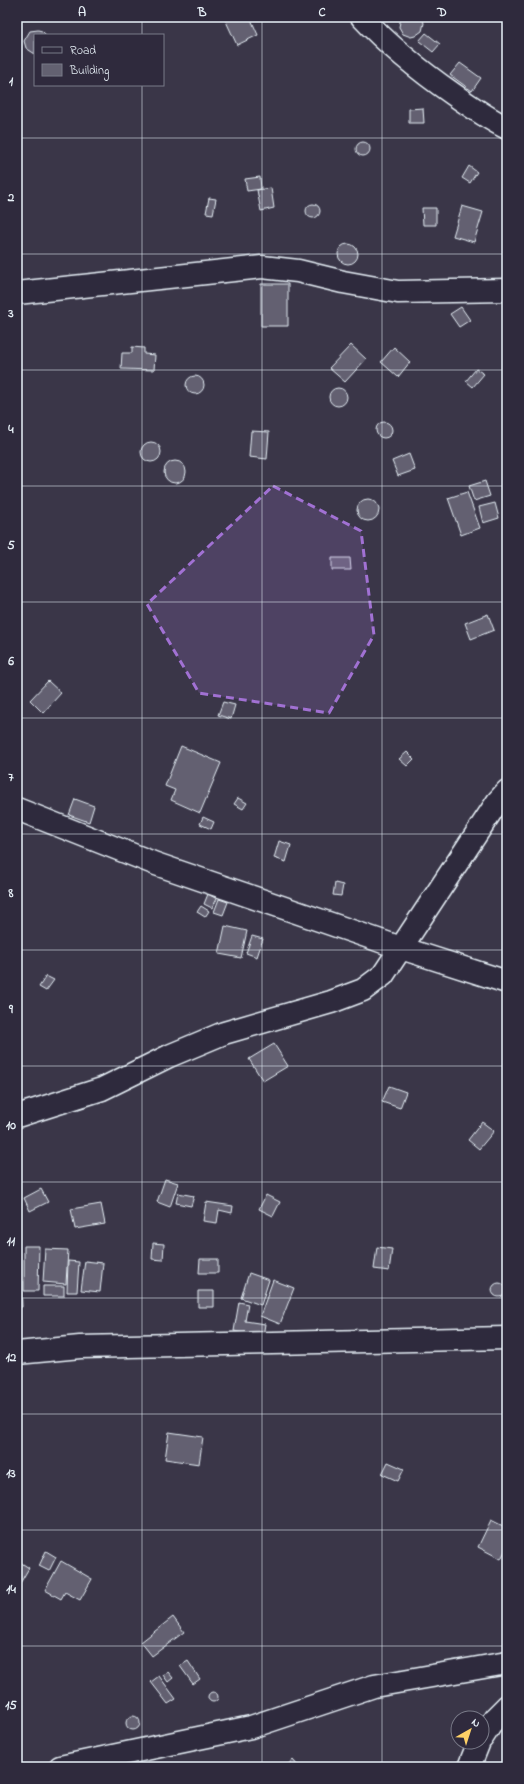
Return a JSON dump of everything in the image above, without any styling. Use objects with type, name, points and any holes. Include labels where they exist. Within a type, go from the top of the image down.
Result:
[{"type":"street","points":[[362,17],[383,39],[418,69],[489,119],[507,128]]},
{"type":"street","points":[[17,294],[262,267],[298,271],[343,282],[398,292],[507,290]]},
{"type":"street","points":[[17,1116],[102,1089],[169,1056],[224,1034],[331,1002],[363,990],[383,975],[498,801],[507,791]]},
{"type":"street","points":[[17,809],[156,864],[401,948],[507,982]]},
{"type":"street","points":[[17,1354],[80,1347],[507,1338]]},
{"type":"street","points":[[60,1767],[251,1727],[374,1686],[507,1663]]},
{"type":"street","points":[[490,1726],[495,1718],[507,1706]]},
{"type":"street","points":[[469,1767],[476,1750]]},
{"type":"highlighted area","points":[[273,486],[361,531],[374,635],[329,713],[199,693],[147,604]]},
{"type":"building","points":[[224,17],[250,17],[258,35],[237,45]]},
{"type":"building","points":[[401,17],[422,17],[424,23],[422,31],[411,37],[403,34],[399,27]]},
{"type":"building","points":[[38,30],[45,34],[34,34],[34,53],[26,48],[24,41],[30,31]]},
{"type":"building","points":[[426,33],[440,44],[433,52],[419,41]]},
{"type":"building","points":[[460,63],[481,78],[472,91],[450,75]]},
{"type":"building","points":[[423,108],[424,123],[409,123],[409,109]]},
{"type":"building","points":[[363,142],[368,144],[370,149],[368,154],[363,156],[358,154],[356,149],[358,144]]},
{"type":"building","points":[[469,166],[477,172],[470,183],[462,178]]},
{"type":"building","points":[[260,177],[261,189],[247,191],[245,179]]},
{"type":"building","points":[[271,188],[274,208],[261,211],[257,190]]},
{"type":"building","points":[[209,198],[216,199],[213,214],[206,213]]},
{"type":"building","points":[[310,204],[316,204],[320,208],[320,214],[316,218],[310,218],[306,214],[306,208]]},
{"type":"building","points":[[462,206],[483,212],[474,242],[453,236]]},
{"type":"building","points":[[422,208],[436,208],[436,225],[423,225]]},
{"type":"building","points":[[344,244],[352,244],[358,250],[358,258],[352,264],[344,264],[338,258],[338,250]]},
{"type":"building","points":[[261,284],[288,284],[288,326],[261,326]]},
{"type":"building","points":[[461,307],[470,320],[459,327],[450,314]]},
{"type":"building","points":[[351,345],[366,359],[345,382],[329,368]]},
{"type":"building","points":[[132,347],[144,348],[144,354],[155,355],[154,370],[121,369],[122,353],[132,353]]},
{"type":"building","points":[[394,347],[410,362],[398,377],[381,362]]},
{"type":"building","points":[[476,369],[484,374],[473,387],[466,381]]},
{"type":"building","points":[[191,376],[199,376],[204,381],[202,392],[199,394],[191,394],[186,389],[186,381]]},
{"type":"building","points":[[338,388],[344,391],[347,397],[344,403],[338,406],[332,403],[329,397],[332,391]]},
{"type":"building","points":[[381,422],[387,422],[392,427],[390,436],[387,438],[381,438],[376,433],[376,427]]},
{"type":"building","points":[[251,431],[269,432],[267,459],[249,457]]},
{"type":"building","points":[[151,442],[158,445],[161,452],[158,459],[151,462],[144,459],[141,452],[144,445]]},
{"type":"building","points":[[409,454],[415,470],[398,476],[392,461]]},
{"type":"building","points":[[175,461],[183,464],[186,472],[183,480],[175,483],[167,480],[164,472],[167,464]]},
{"type":"building","points":[[485,481],[490,496],[474,501],[469,486]]},
{"type":"building","points":[[467,492],[480,528],[461,535],[448,498]]},
{"type":"building","points":[[368,499],[376,502],[379,510],[376,518],[368,521],[360,518],[357,510],[360,502]]},
{"type":"building","points":[[495,503],[499,518],[483,523],[479,507]]},
{"type":"building","points":[[332,558],[350,558],[351,570],[332,570]]},
{"type":"building","points":[[488,614],[494,630],[471,639],[465,623]]},
{"type":"building","points":[[48,681],[61,693],[43,713],[30,700]]},
{"type":"building","points":[[223,702],[235,705],[231,719],[218,715]]},
{"type":"building","points":[[181,746],[221,763],[200,813],[171,800],[175,790],[165,786]]},
{"type":"building","points":[[407,752],[414,759],[407,766],[399,759]]},
{"type":"building","points":[[238,798],[247,803],[243,809],[234,804]]},
{"type":"building","points":[[75,799],[94,806],[89,822],[69,815]]},
{"type":"building","points":[[203,817],[214,822],[211,829],[200,824]]},
{"type":"building","points":[[279,841],[291,845],[286,862],[274,858]]},
{"type":"building","points":[[335,883],[343,885],[341,896],[333,895]]},
{"type":"building","points":[[208,894],[217,899],[212,908],[204,904]]},
{"type":"building","points":[[219,899],[228,902],[223,915],[214,912]]},
{"type":"building","points":[[201,906],[209,911],[205,917],[197,912]]},
{"type":"building","points":[[225,926],[247,931],[241,958],[219,954]]},
{"type":"building","points":[[252,936],[263,939],[257,957],[246,953]]},
{"type":"building","points":[[46,976],[54,980],[46,991],[39,987]]},
{"type":"building","points":[[274,1044],[288,1066],[263,1081],[249,1059]]},
{"type":"building","points":[[389,1086],[406,1092],[400,1108],[382,1102]]},
{"type":"building","points":[[482,1122],[494,1131],[479,1149],[468,1140]]},
{"type":"building","points":[[165,1179],[178,1183],[170,1207],[157,1202]]},
{"type":"building","points":[[41,1189],[48,1202],[30,1211],[24,1198]]},
{"type":"building","points":[[178,1193],[194,1196],[191,1206],[176,1203]]},
{"type":"building","points":[[266,1195],[280,1202],[273,1216],[259,1209]]},
{"type":"building","points":[[206,1202],[233,1206],[232,1213],[219,1210],[217,1223],[203,1221]]},
{"type":"building","points":[[101,1204],[105,1224],[75,1229],[71,1209]]},
{"type":"building","points":[[153,1243],[164,1244],[163,1260],[152,1259]]},
{"type":"building","points":[[24,1246],[39,1246],[38,1291],[24,1291]]},
{"type":"building","points":[[377,1247],[392,1249],[389,1271],[374,1269]]},
{"type":"building","points":[[45,1249],[68,1250],[66,1284],[43,1282]]},
{"type":"building","points":[[200,1259],[218,1259],[218,1273],[199,1273]]},
{"type":"building","points":[[68,1261],[79,1262],[77,1292],[67,1292]]},
{"type":"building","points":[[85,1261],[103,1263],[100,1292],[81,1290]]},
{"type":"building","points":[[249,1273],[269,1280],[261,1305],[241,1298]]},
{"type":"building","points":[[273,1280],[294,1288],[280,1324],[260,1316]]},
{"type":"building","points":[[17,1281],[21,1281],[22,1307],[17,1307]]},
{"type":"building","points":[[499,1283],[504,1285],[506,1290],[504,1295],[499,1297],[494,1295],[492,1290],[494,1285]]},
{"type":"building","points":[[43,1286],[64,1286],[64,1296],[43,1296]]},
{"type":"building","points":[[198,1291],[214,1291],[214,1307],[198,1307]]},
{"type":"building","points":[[239,1302],[248,1304],[245,1321],[265,1324],[263,1336],[234,1331]]},
{"type":"building","points":[[169,1432],[203,1437],[199,1464],[165,1459]]},
{"type":"building","points":[[388,1462],[404,1469],[398,1481],[382,1474]]},
{"type":"building","points":[[491,1520],[507,1528],[507,1547],[501,1559],[478,1547]]},
{"type":"building","points":[[46,1551],[56,1557],[49,1571],[39,1566]]},
{"type":"building","points":[[17,1560],[29,1568],[19,1585],[17,1584]]},
{"type":"building","points":[[61,1561],[92,1579],[80,1600],[65,1592],[61,1599],[45,1590]]},
{"type":"building","points":[[173,1617],[184,1632],[152,1656],[141,1642]]},
{"type":"building","points":[[188,1661],[200,1679],[193,1684],[180,1666]]},
{"type":"building","points":[[168,1672],[173,1678],[168,1682],[163,1675]]},
{"type":"building","points":[[159,1676],[176,1699],[168,1704],[151,1682]]},
{"type":"building","points":[[213,1692],[218,1697],[213,1702],[208,1697]]},
{"type":"building","points":[[130,1716],[136,1716],[140,1720],[140,1726],[136,1730],[130,1730],[126,1726],[126,1720]]},
{"type":"building","points":[[293,1760],[299,1767],[286,1766]]}]
